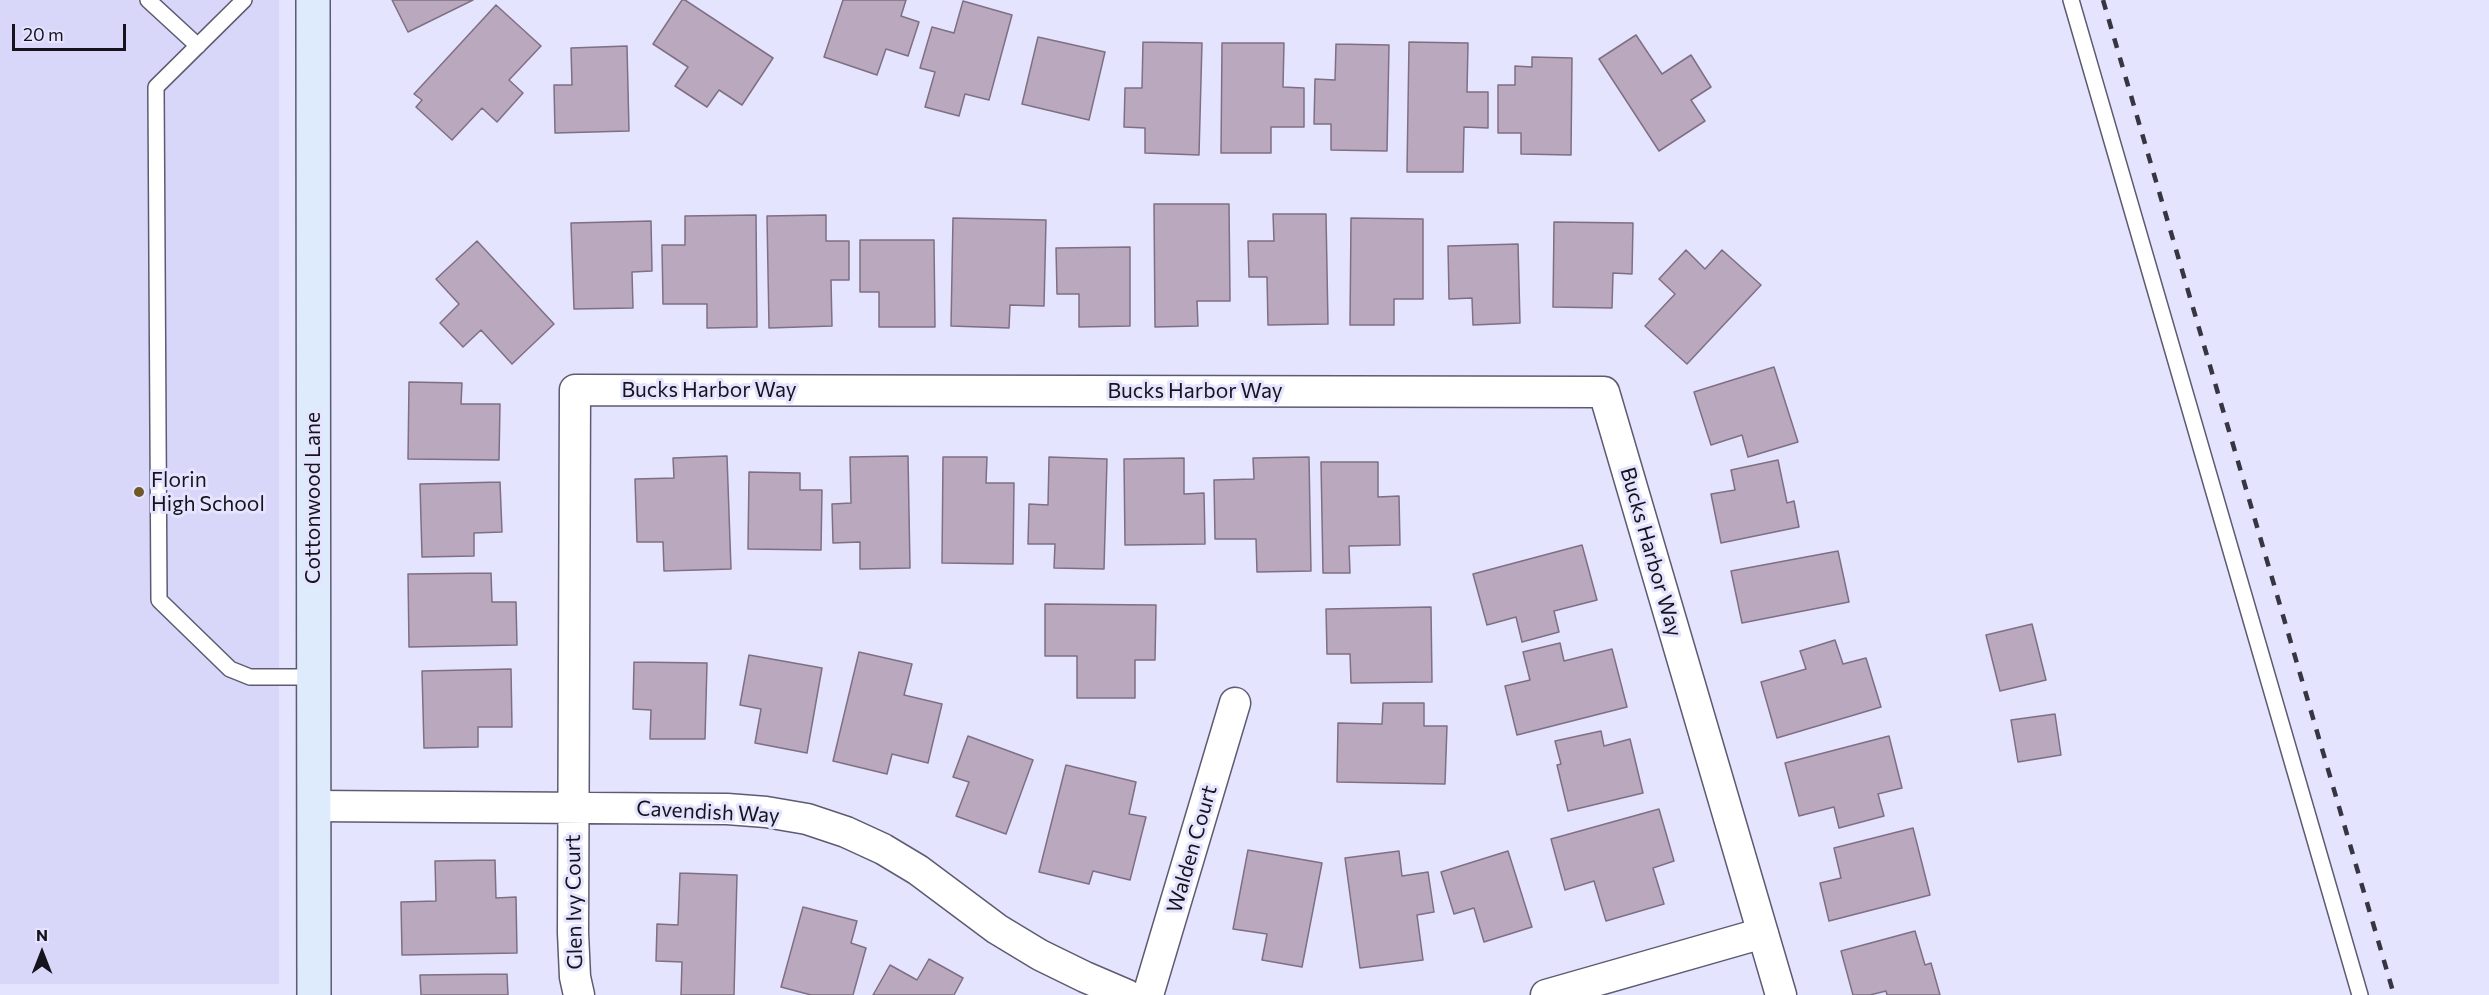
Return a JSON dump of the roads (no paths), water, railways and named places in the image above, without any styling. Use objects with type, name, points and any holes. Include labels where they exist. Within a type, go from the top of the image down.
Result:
[{"type":"street","name":"Cottonwood Lane","points":[[312,0],[314,995]]},
{"type":"street","name":"Bucks Harbor Way","points":[[573,808],[575,390],[1604,392],[1781,995]]},
{"type":"street","name":"Walden Court","points":[[1148,995],[1235,704]]},
{"type":"street","name":"Cavendish Way","points":[[314,806],[727,809],[766,812],[807,819],[846,832],[883,849],[918,870],[989,923],[1041,955],[1127,995]]},
{"type":"street","name":"Glen Ivy Court","points":[[573,808],[573,933],[575,977],[579,995]]},
{"type":"street","points":[[1546,995],[1763,933]]},
{"type":"lane","points":[[148,0],[198,46]]},
{"type":"lane","points":[[244,0],[156,87],[159,600],[230,669],[250,677],[314,677]]},
{"type":"lane","points":[[2071,0],[2360,995]]},
{"type":"railway","points":[[2103,0],[2394,995]]},
{"type":"place","name":"Florin High School","points":[[139,492]]}]
